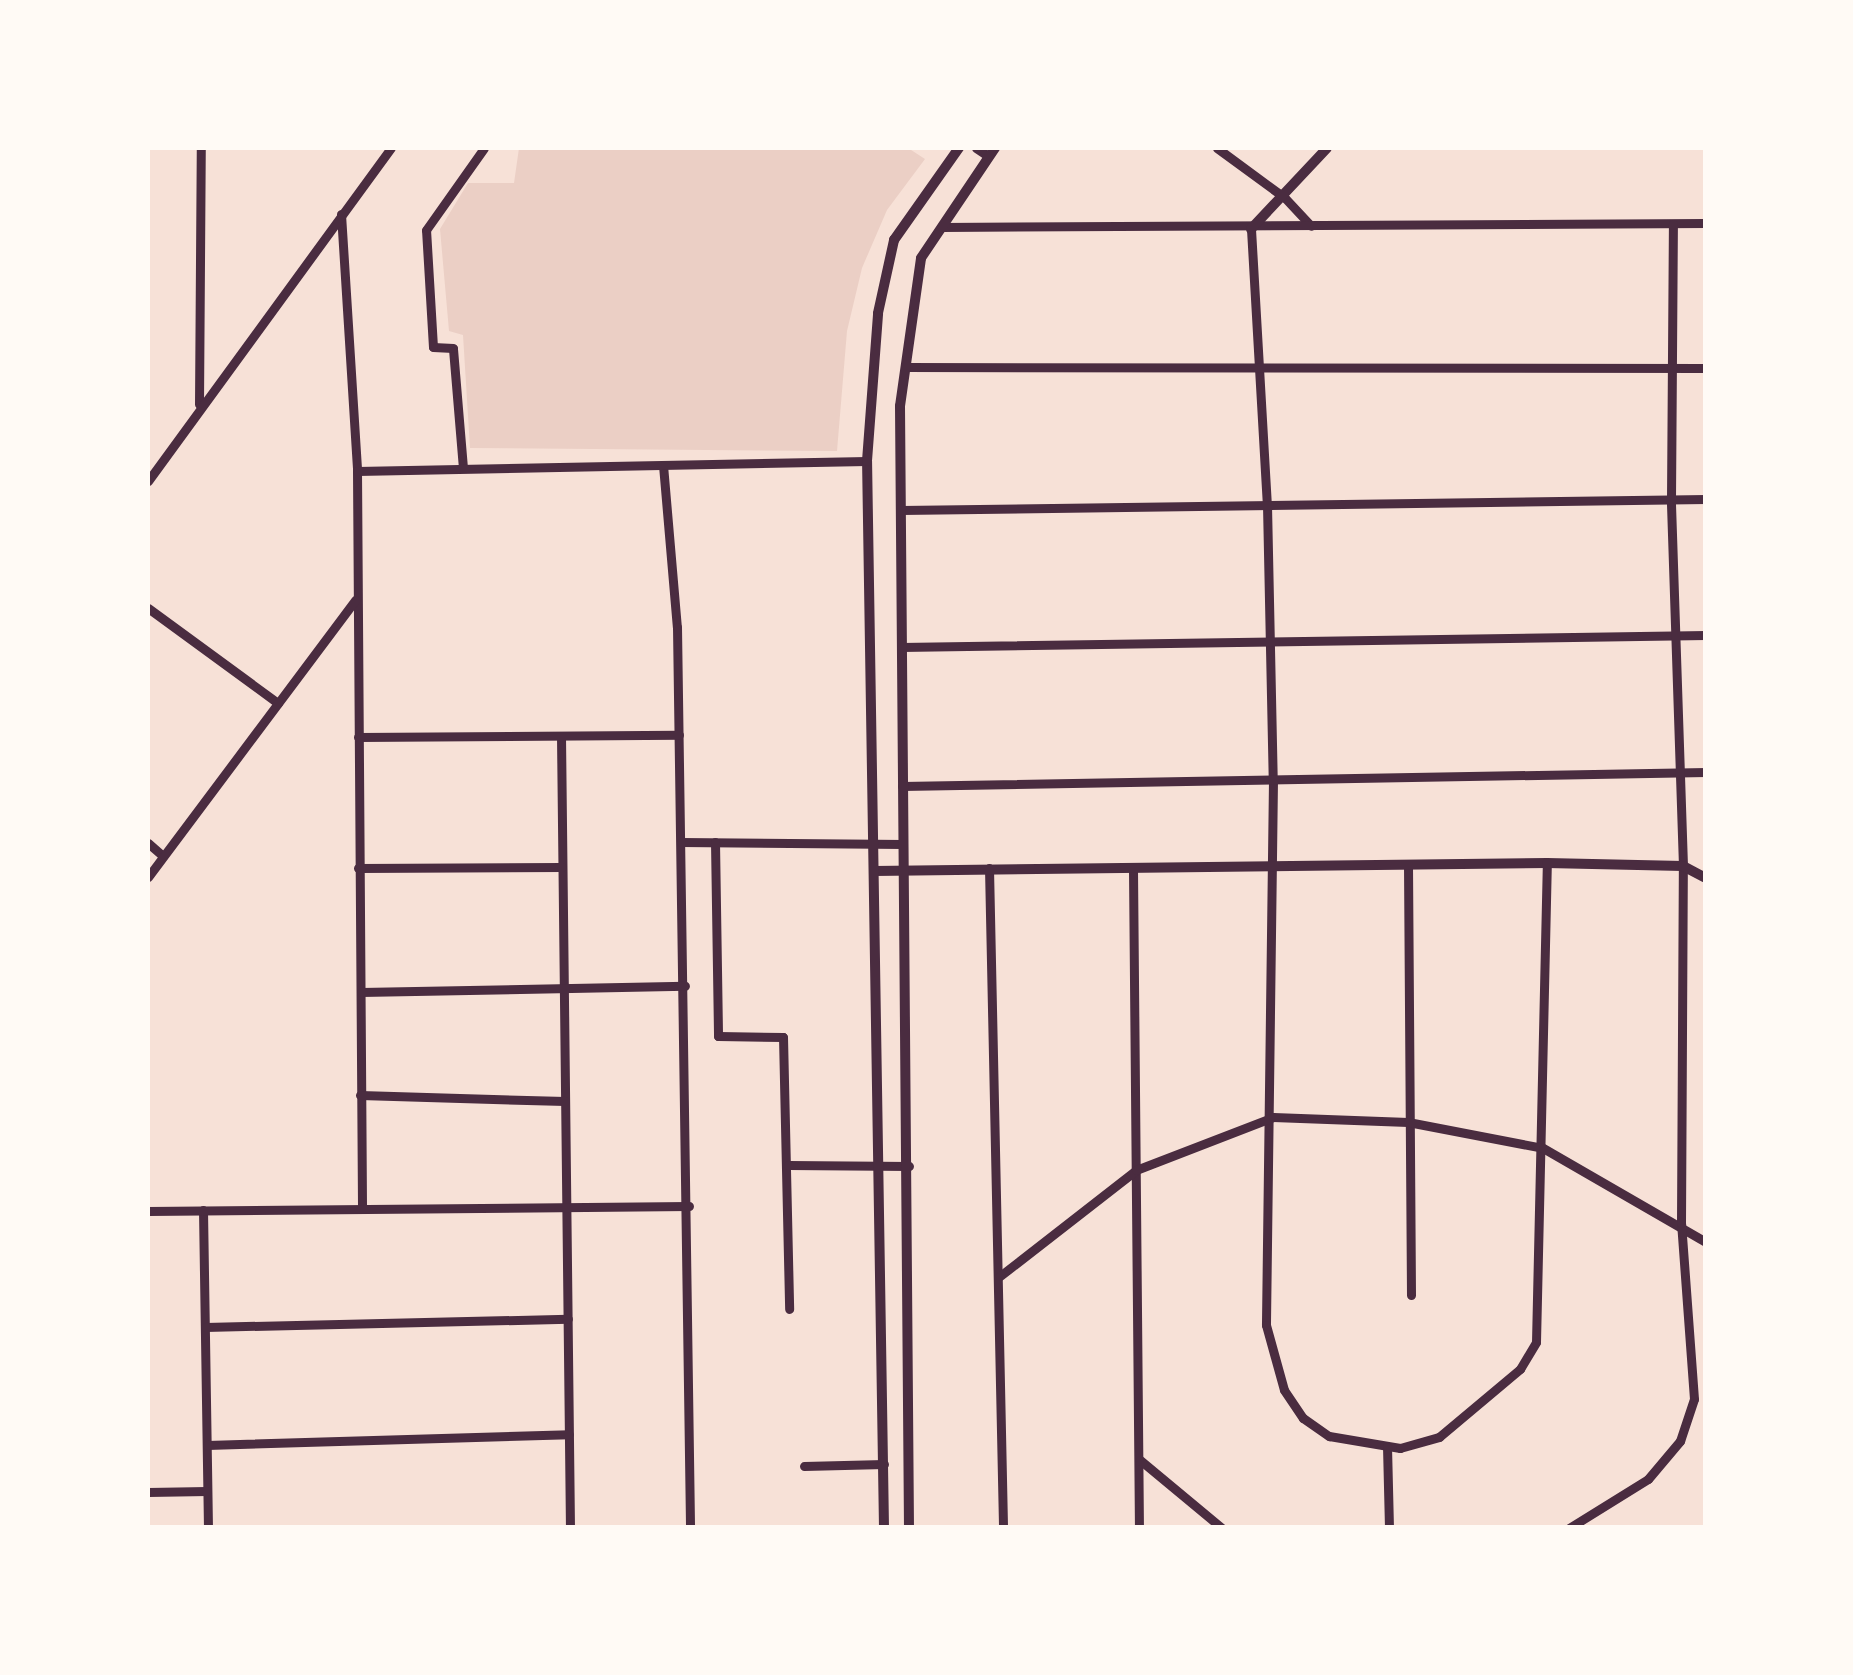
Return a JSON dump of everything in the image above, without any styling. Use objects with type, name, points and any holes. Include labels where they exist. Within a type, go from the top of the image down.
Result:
[{"type":"street","points":[[199,406],[201,148]]},
{"type":"street","points":[[148,482],[199,406],[391,148]]},
{"type":"street","points":[[463,468],[453,348],[434,347],[426,230],[484,148]]},
{"type":"street","points":[[884,1528],[867,460],[878,313],[894,240],[959,148]]},
{"type":"street","points":[[909,1528],[909,1166],[900,510],[905,367],[921,258],[992,152],[976,148]]},
{"type":"street","points":[[1217,148],[1285,198],[1311,226]]},
{"type":"street","points":[[1250,229],[1285,198],[1326,148]]},
{"type":"street","points":[[341,214],[357,471],[362,1208]]},
{"type":"street","points":[[940,227],[1250,229],[1706,223]]},
{"type":"street","points":[[1569,1528],[1648,1480],[1680,1440],[1694,1398],[1680,1222],[1683,866],[1671,500],[1673,224]]},
{"type":"street","points":[[1250,229],[1267,505],[1270,642],[1273,1117],[1266,1324],[1284,1390],[1303,1418],[1329,1436],[1387,1446],[1439,1437],[1520,1369],[1536,1342],[1547,863]]},
{"type":"street","points":[[905,367],[1706,368]]},
{"type":"street","points":[[357,471],[867,460]]},
{"type":"street","points":[[664,465],[682,842],[690,1206],[690,1528]]},
{"type":"street","points":[[900,510],[1706,499]]},
{"type":"street","points":[[148,877],[357,598]]},
{"type":"street","points":[[148,608],[278,703]]},
{"type":"street","points":[[901,647],[1706,635]]},
{"type":"street","points":[[358,738],[679,735]]},
{"type":"street","points":[[561,736],[570,1528]]},
{"type":"street","points":[[902,786],[1706,772]]},
{"type":"street","points":[[682,842],[903,844]]},
{"type":"street","points":[[715,842],[718,1036],[783,1037],[789,1310]]},
{"type":"street","points":[[148,843],[163,856]]},
{"type":"street","points":[[874,872],[1547,863],[1683,866],[1706,878]]},
{"type":"street","points":[[1408,865],[1411,1295]]},
{"type":"street","points":[[358,868],[562,867]]},
{"type":"street","points":[[989,868],[1004,1528]]},
{"type":"street","points":[[1133,870],[1138,1528]]},
{"type":"street","points":[[361,992],[685,986]]},
{"type":"street","points":[[360,1096],[565,1101]]},
{"type":"street","points":[[1000,1276],[1136,1170],[1273,1117],[1408,1122],[1543,1148],[1680,1222],[1706,1242]]},
{"type":"street","points":[[788,1164],[909,1166]]},
{"type":"street","points":[[148,1210],[690,1206]]},
{"type":"street","points":[[203,1210],[208,1528]]},
{"type":"street","points":[[205,1328],[568,1319]]},
{"type":"street","points":[[207,1445],[569,1434]]},
{"type":"street","points":[[1387,1446],[1389,1528]]},
{"type":"street","points":[[1140,1460],[1222,1528]]},
{"type":"street","points":[[804,1466],[884,1464]]},
{"type":"street","points":[[148,1492],[207,1491]]},
{"type":"shaded area","points":[[519,148],[908,148],[925,159],[887,210],[862,268],[847,331],[837,451],[470,448],[463,335],[449,331],[440,229],[468,183],[514,183]]}]
